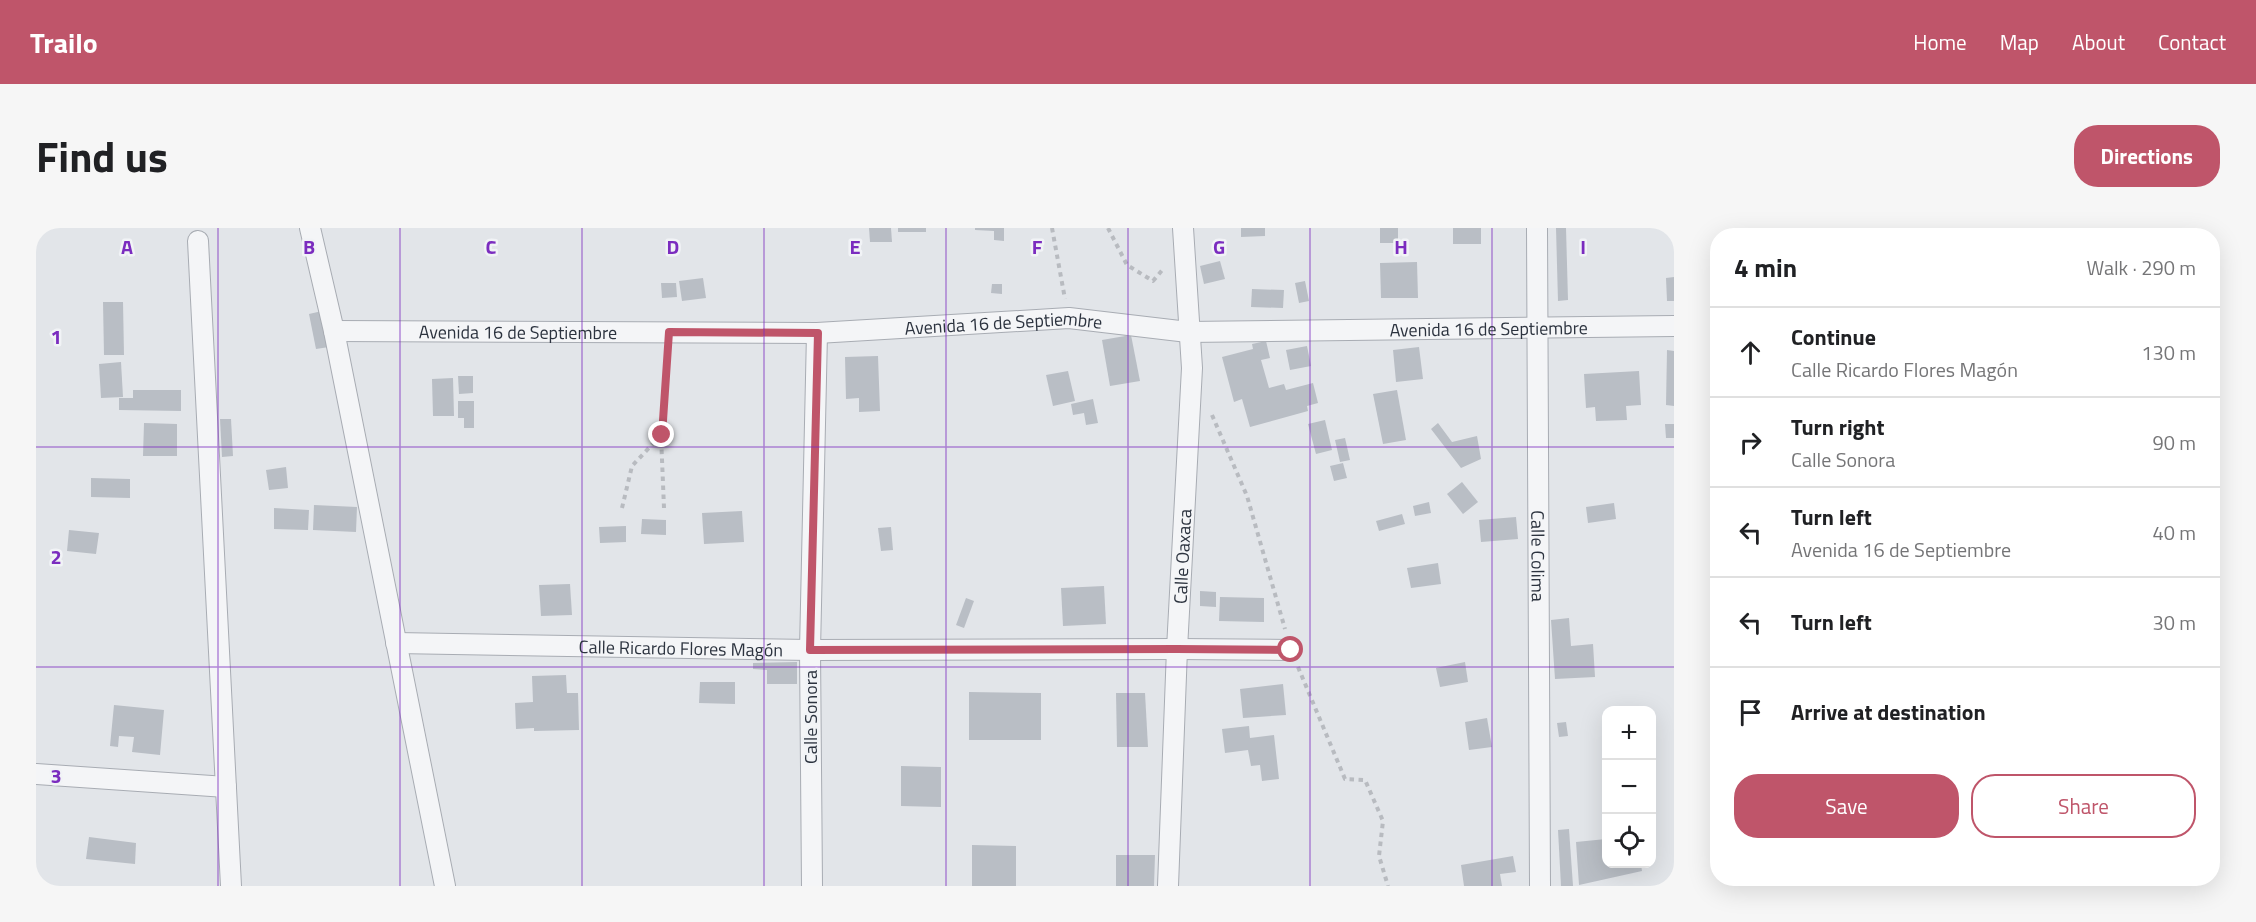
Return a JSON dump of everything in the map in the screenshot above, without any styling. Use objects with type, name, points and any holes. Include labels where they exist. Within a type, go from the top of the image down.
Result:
[{"type":"street","points":[[310,228],[334,330],[445,886]]},
{"type":"street","name":"Calle Colima","points":[[1537,228],[1540,886]]},
{"type":"street","name":"Calle Oaxaca","points":[[1168,886],[1177,649],[1192,368],[1183,236]]},
{"type":"street","points":[[198,241],[231,886]]},
{"type":"street","name":"Avenida 16 de Septiembre","points":[[334,330],[818,333],[1069,318],[1188,332],[1674,326]]},
{"type":"street","name":"Calle Sonora","points":[[812,886],[810,650],[818,333]]},
{"type":"street","name":"Calle Ricardo Flores Magón","points":[[396,643],[810,650],[1291,650]]},
{"type":"street","points":[[36,774],[226,787]]},
{"type":"path","points":[[1052,228],[1069,318]]},
{"type":"path","points":[[1108,228],[1127,264],[1153,281],[1183,236]]},
{"type":"path","points":[[664,508],[662,435],[669,332]]},
{"type":"path","points":[[622,508],[632,466],[662,435]]},
{"type":"building","points":[[869,228],[891,228],[892,242],[870,242]]},
{"type":"building","points":[[898,228],[926,228],[926,232],[898,232]]},
{"type":"building","points":[[975,228],[1004,228],[1004,241],[994,240],[994,231],[975,230]]},
{"type":"building","points":[[1241,228],[1265,228],[1265,236],[1241,237]]},
{"type":"building","points":[[1380,228],[1398,228],[1398,243],[1380,243]]},
{"type":"building","points":[[1453,228],[1481,228],[1481,244],[1453,244]]},
{"type":"building","points":[[1556,228],[1566,228],[1568,300],[1558,301]]},
{"type":"building","points":[[1220,261],[1225,279],[1204,284],[1200,266]]},
{"type":"building","points":[[1417,262],[1418,298],[1381,298],[1380,263]]},
{"type":"building","points":[[1674,277],[1674,301],[1667,301],[1666,278]]},
{"type":"building","points":[[703,278],[706,298],[682,301],[679,281]]},
{"type":"building","points":[[1305,281],[1309,301],[1299,303],[1295,283]]},
{"type":"building","points":[[661,283],[676,283],[677,297],[662,298]]},
{"type":"building","points":[[992,284],[1002,284],[1002,294],[991,293]]},
{"type":"building","points":[[1252,289],[1284,290],[1283,308],[1251,307]]},
{"type":"building","points":[[103,302],[123,302],[124,355],[104,355]]},
{"type":"building","points":[[322,311],[329,347],[316,349],[309,314]]},
{"type":"building","points":[[1131,335],[1140,381],[1110,386],[1102,340]]},
{"type":"building","points":[[1266,341],[1270,358],[1261,360],[1269,388],[1284,384],[1286,390],[1313,383],[1318,403],[1307,406],[1308,411],[1250,427],[1242,399],[1234,402],[1222,357],[1253,349],[1252,344]]},
{"type":"building","points":[[1307,346],[1311,366],[1290,370],[1286,350]]},
{"type":"building","points":[[1419,347],[1423,379],[1396,382],[1393,350]]},
{"type":"building","points":[[1667,350],[1674,351],[1674,406],[1666,405]]},
{"type":"building","points":[[878,356],[880,411],[859,412],[859,398],[846,399],[845,357]]},
{"type":"building","points":[[121,362],[123,397],[101,398],[99,364]]},
{"type":"building","points":[[1068,371],[1075,401],[1053,406],[1046,375]]},
{"type":"building","points":[[1639,371],[1641,405],[1626,406],[1627,420],[1596,421],[1595,407],[1586,408],[1584,374]]},
{"type":"building","points":[[458,376],[473,376],[473,393],[459,394]]},
{"type":"building","points":[[453,378],[454,416],[433,416],[432,379]]},
{"type":"building","points":[[133,390],[181,390],[181,411],[119,410],[119,398],[133,398]]},
{"type":"building","points":[[1397,390],[1406,440],[1383,444],[1373,394]]},
{"type":"building","points":[[1093,399],[1098,423],[1086,425],[1084,413],[1073,415],[1071,404]]},
{"type":"building","points":[[458,401],[474,401],[474,428],[464,428],[464,418],[458,418]]},
{"type":"building","points":[[220,419],[231,419],[233,456],[222,457]]},
{"type":"building","points":[[1325,420],[1332,450],[1316,454],[1308,424]]},
{"type":"building","points":[[144,423],[177,424],[177,456],[143,456]]},
{"type":"building","points":[[1438,423],[1452,442],[1477,436],[1481,459],[1461,468],[1431,429]]},
{"type":"building","points":[[1665,424],[1674,424],[1674,438],[1666,438]]},
{"type":"building","points":[[1345,438],[1350,460],[1340,462],[1335,440]]},
{"type":"building","points":[[1343,463],[1347,478],[1334,481],[1330,466]]},
{"type":"building","points":[[286,467],[288,488],[269,490],[266,470]]},
{"type":"building","points":[[91,478],[130,479],[130,498],[91,497]]},
{"type":"building","points":[[1462,482],[1478,502],[1463,514],[1447,494]]},
{"type":"building","points":[[1429,502],[1431,513],[1415,516],[1413,506]]},
{"type":"building","points":[[1614,503],[1616,519],[1588,523],[1586,507]]},
{"type":"building","points":[[314,505],[357,507],[356,532],[313,530]]},
{"type":"building","points":[[274,508],[309,510],[308,530],[274,529]]},
{"type":"building","points":[[742,511],[744,542],[704,544],[702,513]]},
{"type":"building","points":[[1402,514],[1405,524],[1379,531],[1376,521]]},
{"type":"building","points":[[1516,517],[1518,539],[1481,542],[1479,520]]},
{"type":"building","points":[[642,519],[666,520],[666,535],[641,534]]},
{"type":"building","points":[[626,526],[626,542],[600,543],[599,527]]},
{"type":"building","points":[[891,527],[893,550],[881,551],[878,528]]},
{"type":"building","points":[[69,530],[99,533],[96,554],[67,551]]},
{"type":"building","points":[[1438,563],[1441,584],[1411,588],[1407,568]]},
{"type":"building","points":[[570,584],[572,615],[541,616],[539,585]]},
{"type":"building","points":[[1104,586],[1106,624],[1063,626],[1061,588]]},
{"type":"building","points":[[1200,591],[1216,592],[1216,607],[1200,606]]},
{"type":"building","points":[[1220,597],[1264,598],[1264,622],[1219,621]]},
{"type":"building","points":[[966,598],[974,601],[964,628],[956,625]]},
{"type":"building","points":[[1569,618],[1571,646],[1593,644],[1595,677],[1555,679],[1551,620]]},
{"type":"building","points":[[797,662],[797,684],[767,684],[767,670],[753,669],[753,663]]},
{"type":"building","points":[[1465,662],[1468,682],[1440,687],[1436,668]]},
{"type":"building","points":[[566,675],[567,693],[578,693],[579,730],[516,729],[515,703],[533,702],[532,676]]},
{"type":"building","points":[[700,682],[735,682],[735,704],[699,703]]},
{"type":"building","points":[[1283,684],[1286,715],[1243,718],[1240,689]]},
{"type":"building","points":[[969,692],[1041,693],[1041,740],[969,740]]},
{"type":"building","points":[[1116,693],[1145,693],[1148,747],[1117,747]]},
{"type":"building","points":[[114,705],[164,710],[160,755],[132,752],[134,737],[119,736],[118,747],[110,746]]},
{"type":"building","points":[[1487,718],[1492,747],[1469,750],[1465,722]]},
{"type":"building","points":[[1566,722],[1568,736],[1559,737],[1557,723]]},
{"type":"building","points":[[1249,726],[1250,738],[1274,735],[1279,779],[1262,781],[1260,765],[1251,766],[1248,750],[1225,753],[1222,729]]},
{"type":"building","points":[[901,766],[941,767],[941,807],[901,806]]},
{"type":"building","points":[[1569,829],[1573,886],[1561,886],[1558,830]]},
{"type":"building","points":[[89,837],[136,843],[135,864],[86,859]]},
{"type":"building","points":[[1602,839],[1602,868],[1642,868],[1642,871],[1579,885],[1576,842]]},
{"type":"building","points":[[972,845],[1016,846],[1016,886],[972,886]]},
{"type":"building","points":[[1116,855],[1155,855],[1154,886],[1116,886]]},
{"type":"building","points":[[1513,856],[1516,872],[1500,874],[1502,886],[1464,886],[1461,865]]},
{"type":"route","points":[[662,435],[669,332],[818,333],[810,650],[1291,650]]}]
